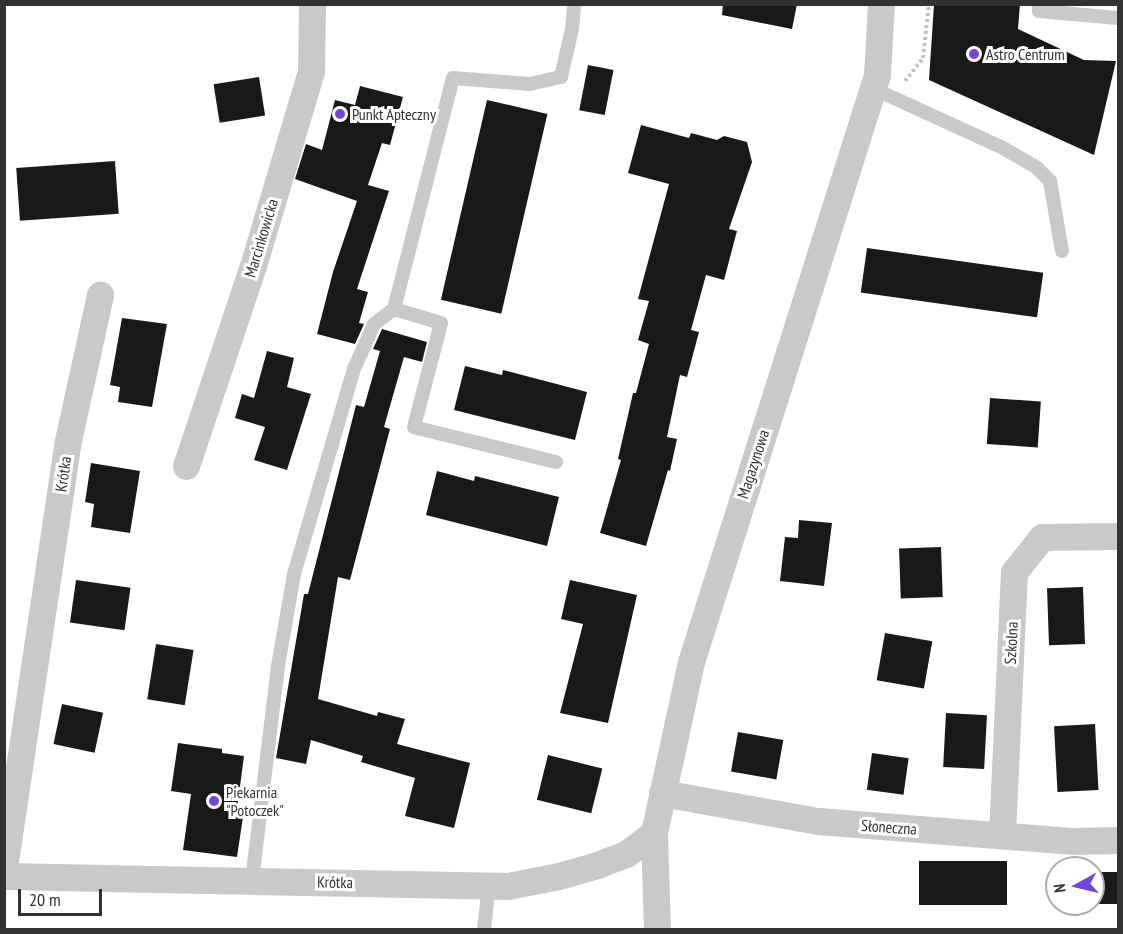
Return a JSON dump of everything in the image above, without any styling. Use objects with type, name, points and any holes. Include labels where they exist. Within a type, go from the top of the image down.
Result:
[{"type":"street","name":"Marcinkowicka","points":[[186,466],[253,266],[311,70],[312,4]]},
{"type":"street","name":"Magazynowa","points":[[657,930],[654,833],[691,662],[883,93],[877,75],[880,4]]},
{"type":"street","name":"Krótka","points":[[4,868],[67,445],[100,295]]},
{"type":"street","name":"Szkolna","points":[[1002,835],[1014,572],[1042,537],[1119,536]]},
{"type":"street","name":"Słoneczna","points":[[662,793],[818,821],[1074,841],[1119,840]]},
{"type":"street","name":"Krótka","points":[[4,876],[508,886],[597,865],[626,854],[654,833]]},
{"type":"lane","points":[[252,881],[278,666],[294,574],[354,369],[374,324],[394,309],[453,78],[530,84],[561,77],[572,29],[574,4]]},
{"type":"lane","points":[[1039,4],[1039,11],[1119,18]]},
{"type":"lane","points":[[883,93],[1003,148],[1036,167],[1050,181],[1062,251]]},
{"type":"lane","points":[[394,309],[441,323],[414,427],[556,462]]},
{"type":"lane","points":[[484,930],[489,885]]},
{"type":"path","points":[[883,93],[923,58],[929,4]]},
{"type":"building","points":[[723,4],[797,4],[792,29],[722,15]]},
{"type":"building","points":[[934,4],[1020,4],[1018,29],[1084,60],[1116,61],[1094,155],[929,80]]},
{"type":"building","points":[[588,65],[614,70],[605,115],[579,110]]},
{"type":"building","points":[[259,77],[265,116],[220,123],[214,84]]},
{"type":"building","points":[[360,86],[403,97],[390,145],[382,143],[368,185],[389,191],[357,289],[368,292],[359,323],[364,324],[355,344],[317,334],[333,272],[357,201],[295,179],[306,144],[322,150],[335,100],[355,105]]},
{"type":"building","points":[[487,100],[547,114],[501,314],[441,300]]},
{"type":"building","points":[[641,125],[689,138],[691,133],[717,140],[724,136],[747,142],[752,162],[729,229],[737,231],[724,280],[706,275],[691,330],[699,332],[687,377],[680,375],[667,437],[677,439],[670,471],[668,470],[646,546],[600,533],[621,460],[618,459],[633,393],[636,393],[649,344],[638,340],[649,301],[638,299],[669,184],[628,173]]},
{"type":"building","points":[[115,161],[119,214],[20,221],[16,168]]},
{"type":"building","points":[[867,248],[1043,273],[1037,317],[861,293]]},
{"type":"building","points":[[122,318],[167,324],[152,407],[118,402],[120,387],[110,385]]},
{"type":"building","points":[[382,329],[427,342],[422,362],[404,357],[384,427],[390,429],[350,580],[338,577],[318,699],[377,716],[378,712],[405,719],[397,744],[470,763],[454,828],[405,816],[415,778],[361,762],[363,756],[311,740],[306,764],[276,758],[304,594],[308,594],[356,405],[364,407],[380,351],[373,349]]},
{"type":"building","points":[[267,351],[294,358],[287,387],[311,394],[287,470],[254,460],[265,427],[235,418],[242,394],[254,398]]},
{"type":"building","points":[[465,366],[502,375],[503,370],[587,392],[575,440],[454,410]]},
{"type":"building","points":[[990,398],[1041,402],[1038,447],[987,444]]},
{"type":"building","points":[[91,463],[140,471],[130,533],[91,527],[94,504],[85,502]]},
{"type":"building","points":[[437,471],[474,481],[475,476],[559,497],[547,546],[426,515]]},
{"type":"building","points":[[799,520],[832,523],[824,586],[780,581],[785,537],[798,538]]},
{"type":"building","points":[[941,547],[943,597],[901,598],[899,548]]},
{"type":"building","points":[[76,580],[130,588],[124,630],[70,623]]},
{"type":"building","points":[[570,580],[637,595],[608,723],[560,713],[583,624],[561,619]]},
{"type":"building","points":[[1083,587],[1085,644],[1049,645],[1047,588]]},
{"type":"building","points":[[885,633],[932,641],[924,689],[877,680]]},
{"type":"building","points":[[156,644],[194,650],[185,705],[147,699]]},
{"type":"building","points":[[62,704],[103,713],[95,753],[53,744]]},
{"type":"building","points":[[946,713],[987,715],[984,769],[943,767]]},
{"type":"building","points":[[1095,724],[1098,790],[1058,792],[1054,726]]},
{"type":"building","points":[[738,732],[783,740],[776,779],[731,771]]},
{"type":"building","name":"Piekarnia \"Potoczek\"","points":[[178,743],[222,749],[222,753],[244,756],[237,809],[244,810],[237,857],[183,850],[191,794],[171,791]]},
{"type":"building","points":[[872,753],[909,758],[903,795],[867,790]]},
{"type":"building","points":[[548,755],[602,769],[591,813],[537,800]]},
{"type":"building","points":[[919,861],[1007,861],[1007,905],[919,905]]},
{"type":"building","points":[[1105,872],[1118,872],[1118,904],[1105,904]]},
{"type":"place","name":"Astro Centrum","points":[[974,54]]},
{"type":"place","name":"Punkt Apteczny","points":[[340,114]]},
{"type":"place","name":"Piekarnia \"Potoczek\"","points":[[214,801]]}]
